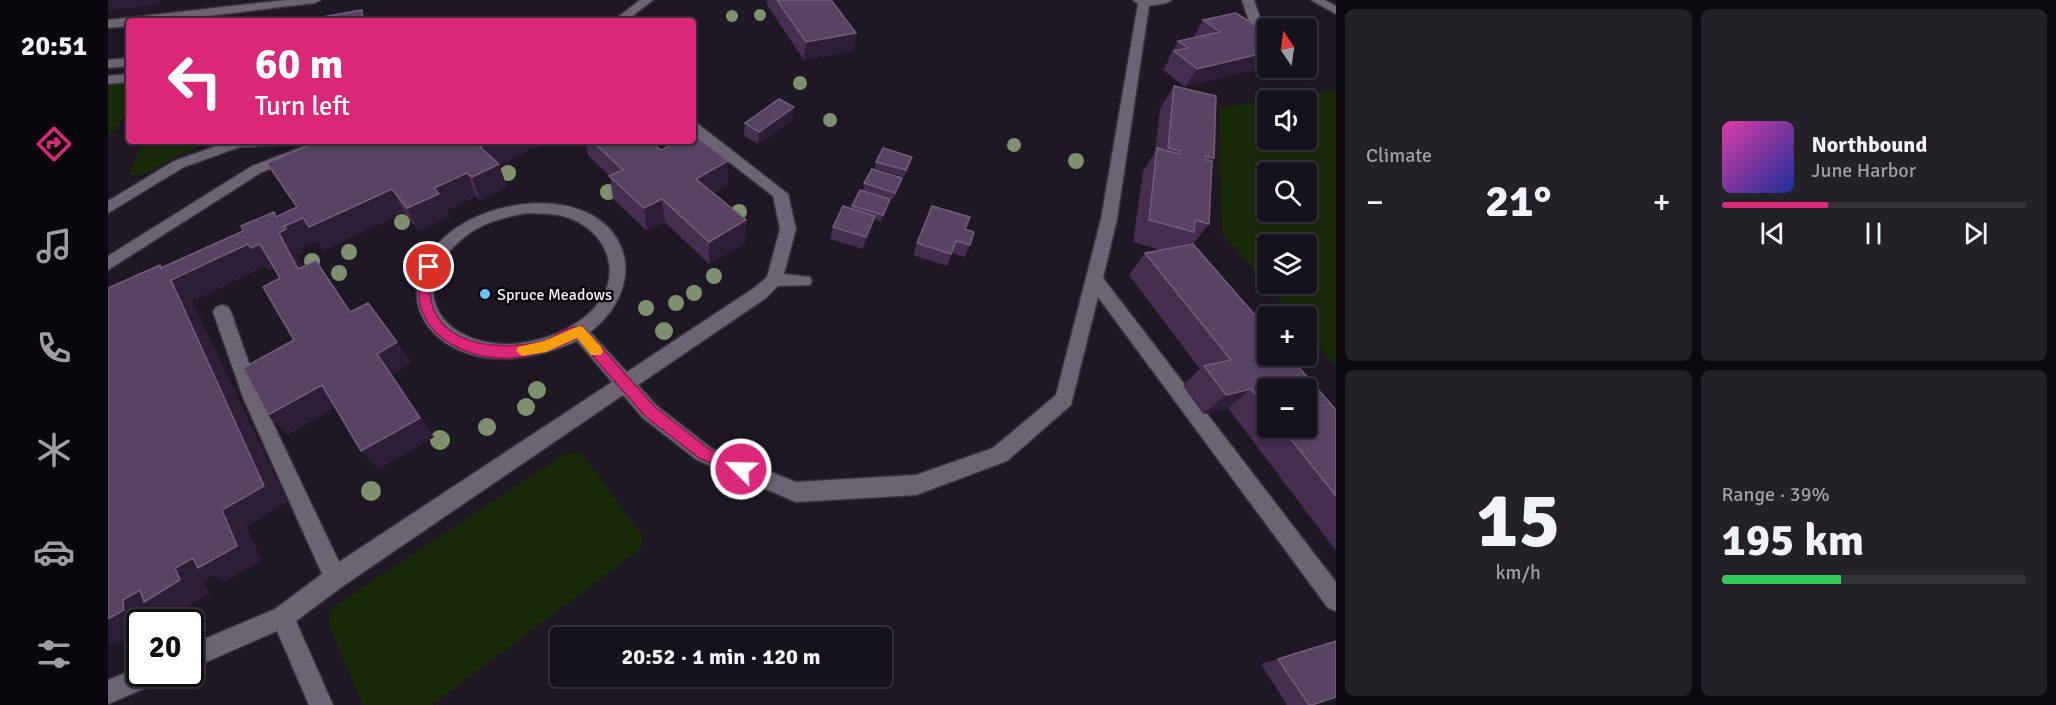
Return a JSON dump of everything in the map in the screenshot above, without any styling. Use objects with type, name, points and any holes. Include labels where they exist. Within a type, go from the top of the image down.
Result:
[{"type":"lane","points":[[197,14],[203,0]]},
{"type":"lane","points":[[162,18],[315,0]]},
{"type":"lane","points":[[623,18],[647,0]]},
{"type":"lane","points":[[579,331],[650,412],[704,454],[796,492],[916,485],[1000,455],[1064,399],[1109,219],[1142,1],[1166,0]]},
{"type":"lane","points":[[1248,0],[1257,28]]},
{"type":"lane","points":[[1317,0],[1336,12]]},
{"type":"lane","points":[[271,5],[273,18]]},
{"type":"lane","points":[[108,24],[126,22]]},
{"type":"lane","points":[[108,64],[126,62]]},
{"type":"lane","points":[[108,80],[126,78]]},
{"type":"lane","points":[[204,651],[283,617],[335,578],[760,293],[774,280],[788,229],[780,194],[696,129]]},
{"type":"lane","points":[[108,208],[179,164],[235,144]]},
{"type":"lane","points":[[108,264],[257,169],[323,144]]},
{"type":"lane","points":[[528,208],[555,209],[580,216],[600,228],[614,245],[619,266],[615,289],[601,311],[579,331],[546,346],[510,353],[475,349],[447,336],[429,316],[423,292],[429,267],[446,244],[470,225],[500,213],[528,208]]},
{"type":"lane","points":[[1094,279],[1336,600]]},
{"type":"lane","points":[[774,280],[804,280]]},
{"type":"lane","points":[[222,312],[254,400],[335,578]]},
{"type":"lane","points":[[283,617],[321,705]]},
{"type":"lane","points":[[108,692],[126,685]]},
{"type":"green space","points":[[126,82],[126,112],[120,124],[108,137],[108,85]]},
{"type":"green space","points":[[1336,90],[1336,367],[1317,344],[1317,306],[1284,306],[1274,294],[1317,294],[1317,234],[1257,234],[1257,274],[1222,233],[1219,108],[1257,102],[1257,150],[1317,150],[1317,93]]},
{"type":"green space","points":[[147,144],[208,144],[148,172],[129,175],[139,150]]},
{"type":"green space","points":[[576,452],[584,456],[641,534],[642,543],[638,551],[432,705],[363,705],[330,627],[329,618],[333,607],[565,454]]},
{"type":"building","points":[[777,0],[831,0],[856,33],[806,42]]},
{"type":"building","points":[[362,10],[363,18],[317,18]]},
{"type":"building","points":[[1236,13],[1257,27],[1257,55],[1197,69],[1174,51],[1188,48],[1178,41],[1220,32],[1203,20]]},
{"type":"building","points":[[1174,86],[1216,96],[1214,158],[1206,156],[1206,160],[1212,161],[1209,224],[1195,220],[1194,232],[1149,220],[1157,148],[1179,154],[1180,151],[1168,148]]},
{"type":"building","points":[[779,99],[794,107],[759,132],[745,123]]},
{"type":"building","points":[[696,136],[728,161],[696,179],[746,220],[709,242],[662,199],[644,208],[609,176],[623,170],[595,144],[653,144],[661,150],[674,144],[696,144]]},
{"type":"building","points":[[312,144],[486,144],[480,147],[499,164],[472,177],[467,173],[434,188],[439,194],[407,208],[392,189],[309,227],[303,218],[285,226],[286,229],[279,233],[298,269],[316,261],[350,312],[368,303],[397,342],[377,354],[420,418],[361,451],[322,385],[268,415],[243,368],[294,340],[263,287],[280,278],[260,244],[251,248],[248,244],[171,280],[264,486],[222,510],[237,546],[198,568],[193,558],[175,568],[180,580],[144,602],[140,590],[123,600],[124,610],[108,619],[108,288],[160,265],[161,268],[243,231],[241,226],[274,212],[276,217],[297,207],[267,163]]},
{"type":"building","points":[[883,148],[912,157],[906,170],[876,162]]},
{"type":"building","points":[[872,169],[902,178],[895,193],[864,183]]},
{"type":"building","points":[[860,190],[890,199],[883,215],[852,206]]},
{"type":"building","points":[[843,206],[875,216],[866,237],[833,227]]},
{"type":"building","points":[[932,206],[970,217],[965,229],[974,232],[970,245],[956,241],[951,254],[917,243]]},
{"type":"building","points":[[1193,244],[1257,317],[1257,366],[1298,366],[1308,378],[1257,378],[1257,396],[1251,389],[1226,395],[1204,366],[1231,360],[1145,253]]},
{"type":"building","points":[[1317,388],[1336,410],[1336,496],[1290,438],[1317,438]]},
{"type":"building","points":[[1336,641],[1336,697],[1309,705],[1278,659]]},
{"type":"slow traffic","points":[[522,351],[546,346],[579,331],[596,351]]},
{"type":"place","name":"Spruce Meadows","points":[[485,294]]},
{"type":"route","points":[[429,267],[423,292],[429,316],[447,336],[475,349],[510,353],[546,346],[579,331],[650,412],[704,454],[741,469]]}]
